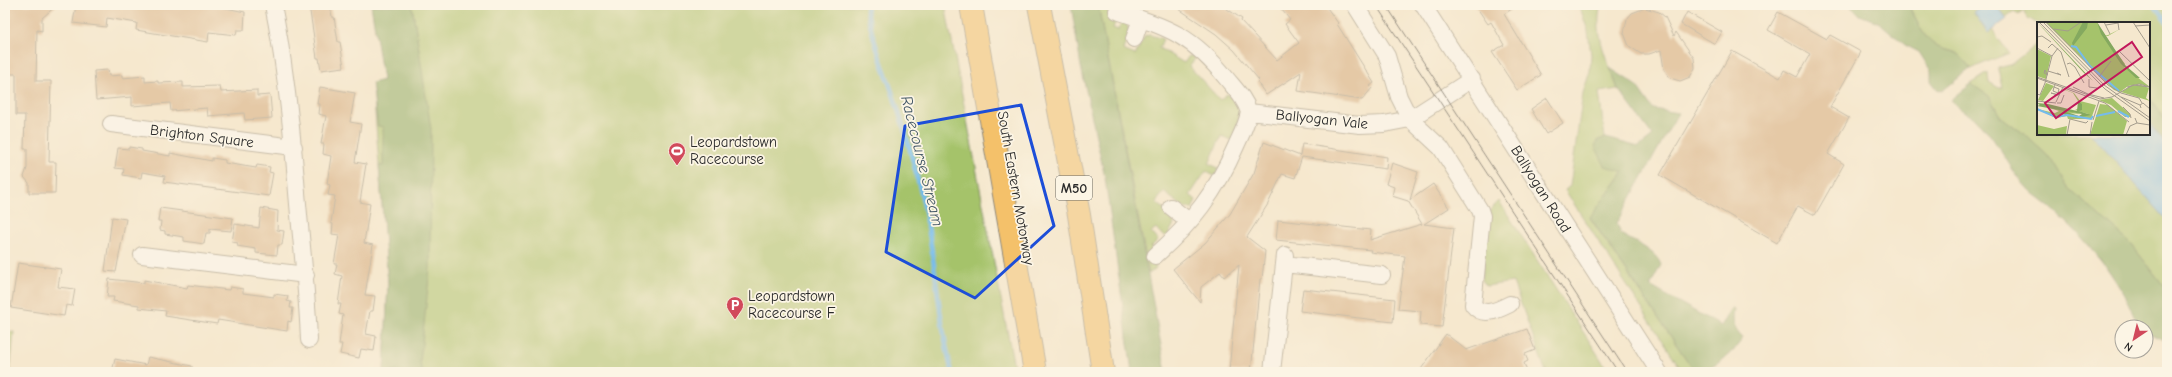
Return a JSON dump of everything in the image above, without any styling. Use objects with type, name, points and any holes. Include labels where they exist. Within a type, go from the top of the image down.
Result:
[{"type":"highway","points":[[970,5],[1035,372]]},
{"type":"highway","name":"South Eastern Motorway","points":[[983,5],[1023,226],[1046,372]]},
{"type":"highway","name":"M50","points":[[1039,5],[1076,200],[1103,372]]},
{"type":"highway","points":[[1053,5],[1091,211],[1116,372]]},
{"type":"street","points":[[273,5],[282,49],[294,147],[306,275],[310,340]]},
{"type":"street","points":[[1355,5],[1387,56],[1399,97],[1410,119],[1445,154],[1480,210],[1482,216],[1473,305],[1480,311],[1485,312],[1495,311],[1510,304]]},
{"type":"street","name":"Ballyogan Road","points":[[1423,5],[1659,372]]},
{"type":"street","points":[[1117,11],[1174,31],[1196,46],[1212,61],[1244,100],[1250,112],[1245,128],[1213,193],[1189,221],[1155,256]]},
{"type":"street","points":[[1134,39],[1141,19]]},
{"type":"street","points":[[1410,119],[1472,79]]},
{"type":"street","name":"Ballyogan Vale","points":[[1250,112],[1360,125],[1384,124],[1410,119]]},
{"type":"street","name":"Brighton Square","points":[[110,124],[294,147]]},
{"type":"street","points":[[1171,207],[1189,221]]},
{"type":"street","points":[[142,255],[306,275]]},
{"type":"street","points":[[1272,372],[1284,260],[1382,275]]},
{"type":"highlighted area","points":[[1021,105],[1054,226],[975,298],[886,252],[905,126]]},
{"type":"green space","points":[[371,5],[412,5],[431,129],[430,268],[420,362],[422,372],[384,372],[388,283],[379,165],[383,166],[383,127],[378,126],[372,83],[383,80]]},
{"type":"green space","name":"Leopardstown Racecourse","points":[[412,5],[945,5],[1015,372],[384,372],[388,283],[373,86],[420,56]]},
{"type":"green space","points":[[1071,5],[1098,5],[1166,372],[1132,372],[1105,178],[1081,67]]},
{"type":"green space","points":[[1098,5],[1107,5],[1109,15],[1116,20],[1113,28],[1118,30],[1122,22],[1126,23],[1128,33],[1123,50],[1135,55],[1145,36],[1150,35],[1163,39],[1159,48],[1184,63],[1189,56],[1194,56],[1195,59],[1189,66],[1220,100],[1227,94],[1233,98],[1239,108],[1238,121],[1232,140],[1221,136],[1209,164],[1219,168],[1215,177],[1206,171],[1190,195],[1196,200],[1192,209],[1183,207],[1164,192],[1156,202],[1170,214],[1174,224],[1168,235],[1163,236],[1156,228],[1151,232],[1158,240],[1151,247],[1156,268],[1149,274]]},
{"type":"green space","points":[[1579,5],[1590,5],[1591,9],[1601,5],[1599,16],[1600,37],[1618,89],[1599,92],[1605,138],[1598,140],[1624,171],[1590,218],[1695,372],[1683,372],[1565,190],[1570,186],[1583,93],[1590,71],[1591,55],[1588,31]]},
{"type":"green space","points":[[1849,5],[1909,5],[1918,25],[1927,38],[1942,49],[1961,56],[1970,69],[1942,91],[1938,90],[1931,81],[1931,71],[1919,52],[1905,45],[1880,23],[1860,15]]},
{"type":"green space","points":[[1909,5],[1942,5],[1945,9],[1949,5],[1985,5],[1974,13],[1988,32],[1992,30],[2009,53],[1970,69],[1965,61],[1956,53],[1942,49],[1927,38],[1918,25]]},
{"type":"green space","points":[[1997,5],[2167,5],[2167,122],[2150,98],[2150,22],[2037,22],[2037,23],[2028,18],[2023,11],[2018,15],[2014,11],[2006,17]]},
{"type":"green space","points":[[2037,44],[2037,135],[2092,135],[2167,220],[2167,290],[2131,244],[2068,188],[2050,158],[2023,133],[2000,116],[1989,96],[1971,84],[1988,73],[1989,82],[1999,88],[2002,88],[1998,68],[2010,65]]},
{"type":"green space","points":[[1610,68],[1636,85],[1653,109],[1678,113],[1617,223],[1621,234],[1644,247],[1654,255],[1661,265],[1650,286],[1721,326],[1732,307],[1734,309],[1734,325],[1743,338],[1722,360],[1702,371],[1695,372],[1590,217],[1624,172],[1605,166],[1595,146],[1598,140],[1605,138],[1639,147],[1653,136],[1618,89]]},
{"type":"green space","points":[[1971,84],[1989,96],[2000,116],[2023,133],[2050,158],[2068,188],[2131,244],[2167,290],[2167,341],[2154,336],[2154,319],[2136,319],[2115,280],[2095,252],[2071,226],[2028,189],[1982,125],[1954,104],[1951,100]]},
{"type":"green space","points":[[2150,98],[2167,122],[2167,146],[2150,124]]},
{"type":"green space","points":[[1499,201],[1609,372],[1546,372],[1513,282],[1486,286],[1481,280],[1489,211]]},
{"type":"green space","points":[[5,331],[14,332],[10,372],[5,372]]},
{"type":"water","points":[[1985,5],[1997,5],[2007,19],[1988,33],[1974,13]]},
{"type":"water","points":[[2150,124],[2167,146],[2167,220],[2092,135],[2150,135]]},
{"type":"building","points":[[8,5],[57,5],[42,18],[42,31],[37,30],[36,81],[51,81],[49,162],[56,162],[55,193],[29,193],[29,183],[24,177],[27,168],[27,149],[24,149],[25,115],[16,115],[16,74],[6,74]]},
{"type":"building","points":[[76,5],[212,5],[245,12],[244,30],[237,30],[236,35],[209,32],[208,42],[136,30],[137,23],[107,18],[106,27],[73,23]]},
{"type":"building","points":[[309,5],[330,5],[332,17],[334,17],[338,42],[340,42],[344,67],[321,70],[319,58],[317,58]]},
{"type":"building","points":[[1173,5],[1221,5],[1242,19],[1241,21],[1277,60],[1299,43],[1285,24],[1290,20],[1278,5],[1325,5],[1338,23],[1337,24],[1374,83],[1370,86],[1372,88],[1362,100],[1298,91],[1301,72],[1266,95],[1257,82],[1259,80],[1234,50],[1216,34]]},
{"type":"building","points":[[1475,5],[1518,5],[1504,14],[1541,75],[1517,90],[1492,52],[1504,45],[1491,22],[1488,24]]},
{"type":"building","points":[[1645,8],[1659,12],[1665,17],[1674,36],[1676,32],[1694,58],[1695,68],[1690,77],[1680,81],[1670,78],[1664,69],[1661,50],[1649,54],[1641,54],[1629,46],[1624,33],[1627,19],[1632,13]]},
{"type":"building","points":[[1687,12],[1722,32],[1715,44],[1681,24]]},
{"type":"building","points":[[1778,12],[1827,39],[1830,35],[1861,52],[1830,107],[1849,118],[1828,154],[1844,164],[1815,215],[1798,206],[1777,243],[1660,175],[1732,51],[1780,78],[1784,70],[1797,77],[1810,54],[1768,30]]},
{"type":"building","points":[[108,70],[109,76],[122,75],[122,78],[145,76],[145,82],[183,82],[183,87],[220,86],[221,92],[257,90],[257,96],[270,95],[272,118],[245,120],[244,113],[208,116],[207,108],[171,111],[170,103],[132,106],[132,97],[96,100],[94,71]]},
{"type":"building","points":[[320,87],[355,93],[350,122],[361,124],[355,162],[366,164],[360,202],[370,204],[364,243],[373,245],[365,295],[375,296],[373,311],[370,311],[366,334],[376,336],[374,351],[361,349],[359,358],[340,354],[342,344],[339,344],[343,315],[339,314],[341,304],[338,304],[342,276],[335,274],[337,264],[334,264],[339,235],[332,234],[333,224],[331,223],[335,196],[328,195],[330,185],[327,184],[331,156],[323,154],[324,144],[321,144],[326,116],[319,114],[320,104],[317,104]]},
{"type":"building","points":[[1547,98],[1563,123],[1546,134],[1531,109]]},
{"type":"building","points":[[1264,142],[1300,156],[1302,144],[1387,157],[1386,169],[1302,157],[1295,178],[1282,174],[1268,204],[1247,237],[1265,251],[1262,279],[1260,279],[1251,372],[1229,371],[1239,265],[1224,277],[1220,272],[1201,287],[1200,302],[1173,269],[1205,243],[1230,214],[1254,173]]},
{"type":"building","points":[[129,147],[170,156],[170,153],[212,161],[212,158],[225,160],[225,163],[256,168],[257,165],[270,167],[269,172],[273,173],[269,196],[164,182],[165,176],[142,172],[141,178],[123,175],[124,169],[115,168],[118,148],[129,149]]},
{"type":"building","points":[[1392,163],[1418,172],[1410,200],[1433,184],[1449,208],[1424,224],[1454,228],[1442,327],[1420,325],[1421,311],[1398,309],[1405,256],[1370,252],[1371,250],[1276,240],[1278,220],[1371,230],[1370,240],[1422,224],[1408,201],[1392,196],[1394,187],[1386,184]]},
{"type":"building","points":[[160,208],[233,218],[231,231],[210,229],[210,233],[206,233],[204,244],[184,241],[184,237],[165,234],[165,231],[160,230],[161,221],[158,221]]},
{"type":"building","points":[[261,208],[278,211],[277,230],[284,231],[282,245],[278,245],[277,255],[256,253],[256,249],[237,246],[238,243],[232,242],[235,224],[259,228]]},
{"type":"building","points":[[112,217],[126,219],[116,272],[105,271]]},
{"type":"building","points":[[18,263],[61,269],[58,287],[75,289],[72,306],[66,305],[64,316],[11,308]]},
{"type":"building","points":[[109,279],[144,283],[144,280],[187,288],[188,285],[229,290],[230,287],[243,289],[243,293],[274,297],[274,294],[288,296],[287,301],[291,302],[290,308],[293,308],[291,322],[288,321],[287,331],[218,320],[217,324],[165,316],[166,311],[139,308],[139,305],[113,301],[114,297],[107,297]]},
{"type":"building","points":[[1303,289],[1395,299],[1393,322],[1300,311]]},
{"type":"building","points":[[1527,329],[1535,350],[1525,354],[1528,361],[1524,363],[1527,372],[1419,372],[1446,334],[1466,350]]},
{"type":"building","points":[[148,357],[192,366],[192,372],[112,372],[115,359],[146,365]]},
{"type":"waterway","name":"Racecourse Stream","points":[[866,5],[876,47],[896,102],[923,201],[931,243],[943,330],[952,372]]},
{"type":"waterway","points":[[2154,5],[2167,22]]},
{"type":"tram line","points":[[1376,5],[1618,372]]},
{"type":"tram line","points":[[1386,5],[1627,372]]},
{"type":"place","name":"Leopardstown Racecourse","points":[[677,166]]},
{"type":"place","name":"Leopardstown Racecourse F","points":[[735,320]]}]
